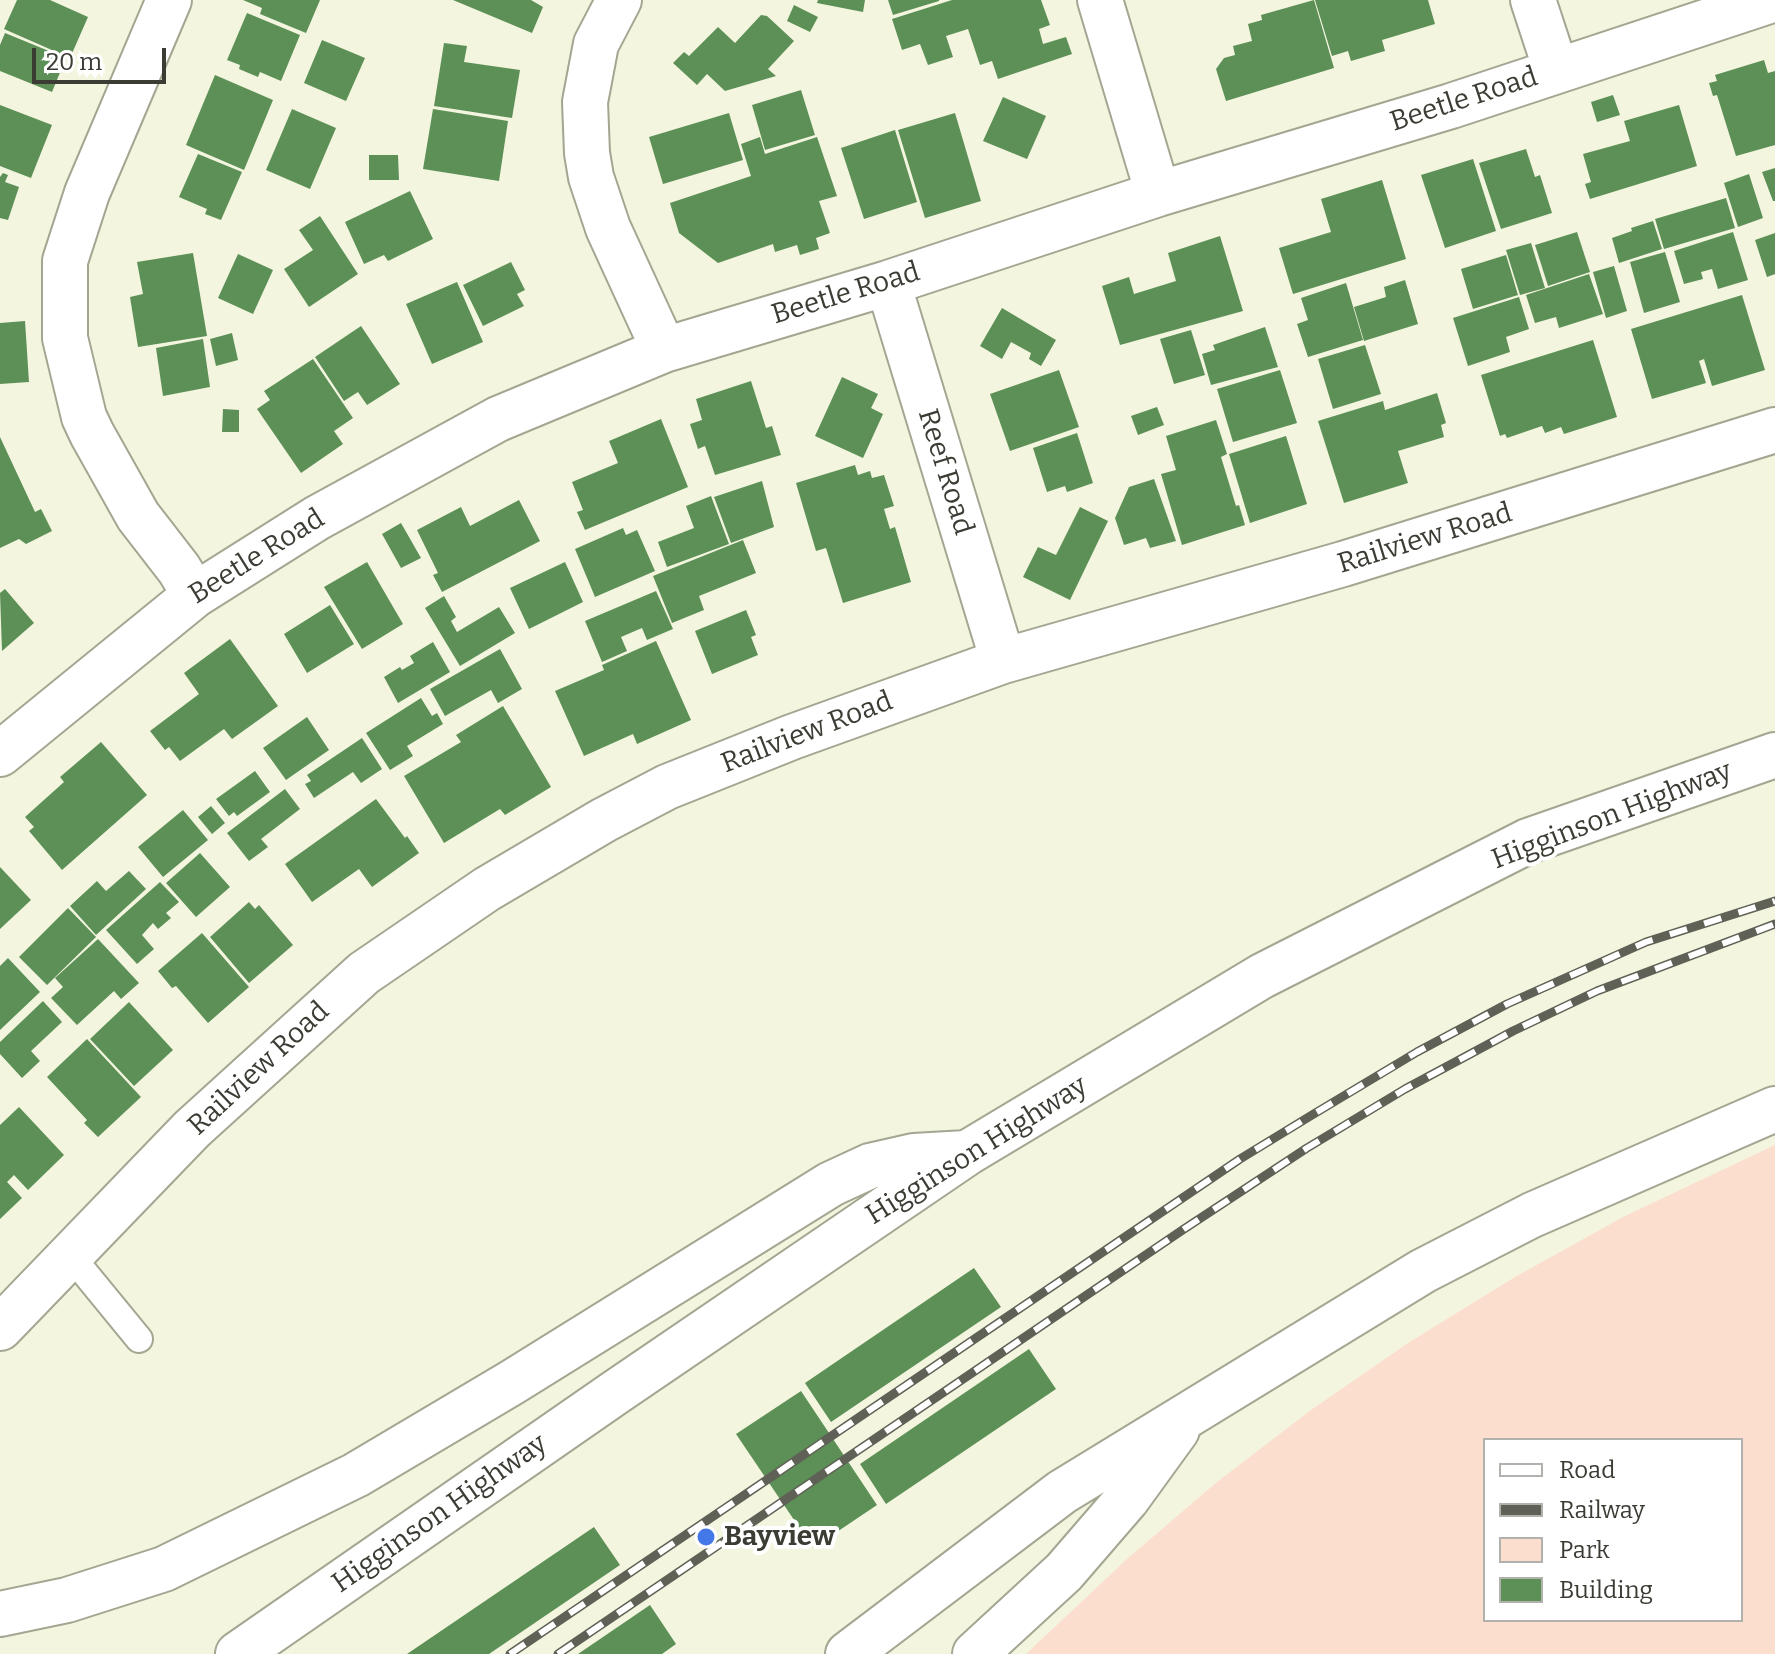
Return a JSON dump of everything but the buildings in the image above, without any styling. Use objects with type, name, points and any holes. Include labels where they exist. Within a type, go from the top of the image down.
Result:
[{"type":"main road","points":[[169,0],[87,193],[65,261],[65,338],[84,417],[92,434],[138,516],[195,595]]},
{"type":"main road","points":[[619,0],[596,44],[585,102],[587,153],[591,177],[608,228],[664,350]]},
{"type":"main road","points":[[1100,0],[1158,194]]},
{"type":"main road","points":[[1533,0],[1556,70]]},
{"type":"main road","name":"Beetle Road","points":[[0,754],[195,595],[317,518],[498,419],[664,350],[888,283],[1158,194],[1451,106],[1772,0]]},
{"type":"main road","name":"Reef Road","points":[[888,283],[1003,661]]},
{"type":"main road","name":"Railview Road","points":[[0,1328],[192,1129],[364,973],[487,889],[667,787],[792,737],[1003,661],[1343,564],[1775,430]]},
{"type":"main road","name":"Higginson Highway","points":[[238,1654],[967,1153],[1262,976],[1528,841],[1775,755]]},
{"type":"main road","points":[[848,1654],[1062,1492],[1423,1271],[1532,1215],[1775,1109]]},
{"type":"main road","points":[[0,1614],[67,1600],[164,1569],[356,1475],[511,1383],[831,1184],[870,1166],[914,1156],[967,1153]]},
{"type":"main road","points":[[975,1654],[1064,1572],[1127,1499],[1190,1412]]},
{"type":"lane","points":[[71,1256],[139,1339]]},
{"type":"green space","points":[[1775,1145],[1775,1654],[1026,1654],[1127,1559],[1217,1482],[1311,1410],[1408,1343],[1515,1277],[1625,1216]]},
{"type":"railway","points":[[510,1654],[1240,1159],[1417,1052],[1507,1004],[1646,942],[1775,901]]},
{"type":"railway","points":[[558,1654],[1184,1229],[1307,1148],[1405,1089],[1513,1031],[1597,991],[1775,924]]},
{"type":"place","name":"Bayview","points":[[706,1537]]}]
